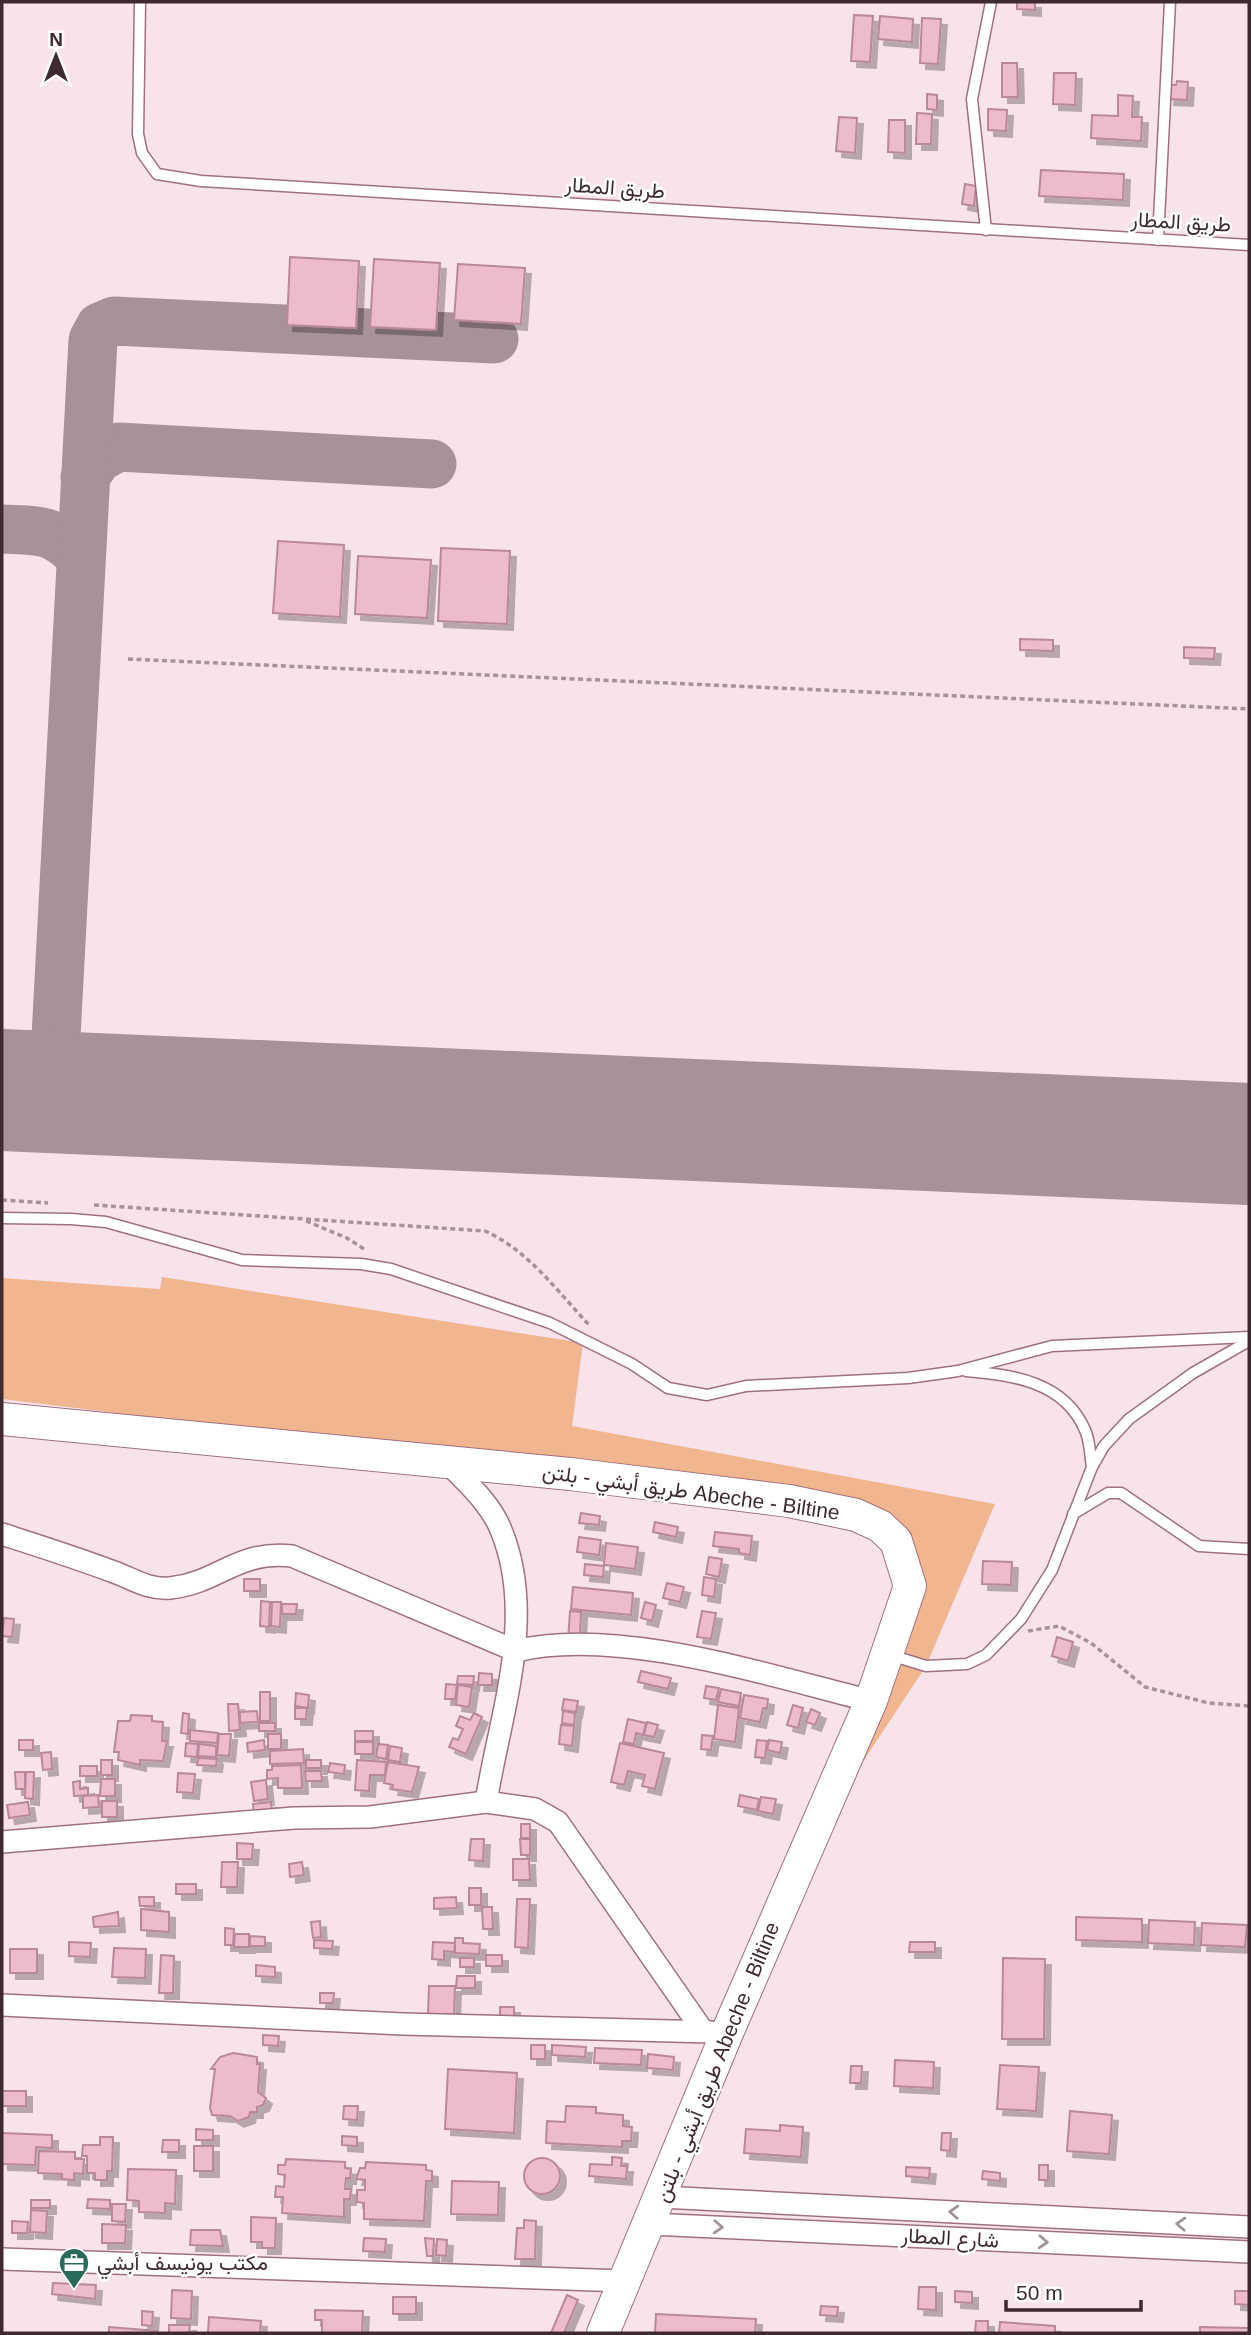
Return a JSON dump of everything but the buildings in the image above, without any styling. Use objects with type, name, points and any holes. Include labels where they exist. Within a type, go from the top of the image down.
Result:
[{"type":"main road","name":"طريق أبشي - بلتن Abeche - Biltine","points":[[2,1419],[570,1474],[789,1501],[856,1515],[880,1526],[896,1541],[911,1580],[871,1701],[715,2032],[655,2210],[603,2333]]},
{"type":"street","points":[[448,1464],[482,1499],[501,1529],[516,1599],[516,1651],[486,1802]]},
{"type":"street","points":[[2,1534],[115,1572],[148,1587],[171,1588],[203,1579],[237,1562],[268,1553],[292,1556],[516,1651],[538,1646],[582,1646],[674,1653],[871,1701]]},
{"type":"street","points":[[2,1842],[295,1818],[370,1817],[486,1802],[535,1809],[558,1822],[715,2032]]},
{"type":"street","points":[[2,2006],[402,2024],[715,2032]]},
{"type":"street","name":"شارع المطار","points":[[655,2210],[1077,2218],[1249,2228]]},
{"type":"street","name":"شارع المطار","points":[[655,2210],[1076,2244],[1249,2252]]},
{"type":"street","points":[[1076,2244],[1077,2218]]},
{"type":"street","points":[[2,2259],[624,2281]]},
{"type":"lane","name":"طريق المطار","points":[[140,2],[138,134],[142,153],[156,174],[201,181],[1249,245]]},
{"type":"lane","points":[[986,230],[972,99],[991,2]]},
{"type":"lane","points":[[1158,240],[1170,2]]},
{"type":"lane","points":[[2,1218],[106,1222],[242,1260],[361,1264],[391,1269],[550,1323],[632,1364],[668,1388],[685,1393],[707,1395],[746,1386],[908,1378],[958,1371],[1052,1346],[1249,1339]]},
{"type":"lane","points":[[888,1655],[926,1666],[967,1664],[986,1655],[1021,1619],[1052,1570],[1092,1467],[1104,1446],[1129,1419],[1193,1373],[1249,1339]]},
{"type":"lane","points":[[958,1371],[1016,1376],[1056,1394],[1070,1405],[1086,1432],[1092,1467]]},
{"type":"lane","points":[[1073,1514],[1108,1493],[1121,1493],[1199,1546],[1249,1549]]},
{"type":"path","points":[[128,659],[1249,709]]},
{"type":"path","points":[[2,1200],[55,1203]]},
{"type":"path","points":[[82,1204],[485,1231],[505,1240],[522,1254],[594,1329]]},
{"type":"path","points":[[300,1219],[347,1238],[391,1269]]},
{"type":"path","points":[[1005,1635],[1059,1626],[1091,1643],[1145,1687],[1209,1703],[1249,1706]]},
{"type":"shaded area","points":[[162,1277],[583,1343],[572,1426],[995,1504],[926,1666],[770,1903],[904,1588],[903,1552],[847,1513],[314,1437],[2,1399],[2,1278],[160,1289]]},
{"type":"taxiway","points":[[53,1093],[93,340],[100,327],[114,321],[494,339]]},
{"type":"taxiway","points":[[85,477],[98,458],[118,447],[432,464]]},
{"type":"taxiway","points":[[2,529],[27,530],[54,536],[81,557]]},
{"type":"runway","points":[[2,1090],[1249,1144]]},
{"type":"place","name":"مكتب يونيسف أبشي","points":[[74,2290]]}]
